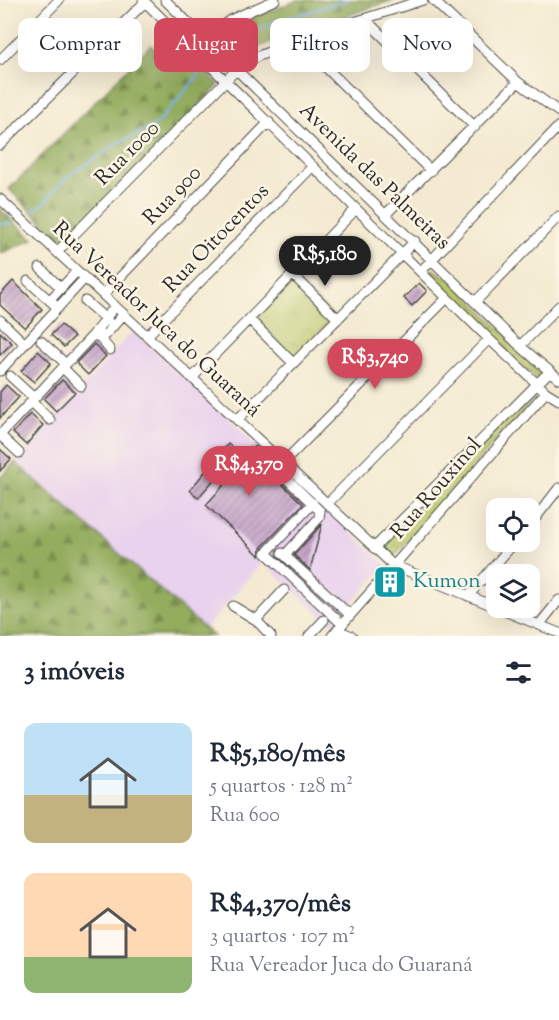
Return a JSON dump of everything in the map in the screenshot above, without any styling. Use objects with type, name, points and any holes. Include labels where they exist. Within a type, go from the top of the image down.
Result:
[{"type":"street","points":[[0,60],[58,0]]},
{"type":"street","name":"Avenida das Palmeiras","points":[[165,0],[183,18]]},
{"type":"street","points":[[233,18],[257,3],[276,0]]},
{"type":"street","name":"Rua 1000","points":[[368,18],[423,0]]},
{"type":"street","points":[[433,0],[518,82],[559,112]]},
{"type":"street","points":[[0,145],[144,1]]},
{"type":"street","name":"Avenida das Palmeiras","points":[[144,1],[161,18]]},
{"type":"street","points":[[370,24],[475,128]]},
{"type":"street","name":"Avenida das Palmeiras","points":[[216,72],[489,339],[546,392],[559,400]]},
{"type":"street","name":"Rua 1000","points":[[57,252],[235,72]]},
{"type":"street","name":"Avenida das Palmeiras","points":[[239,72],[415,241],[520,346],[559,379]]},
{"type":"street","points":[[330,72],[431,171]]},
{"type":"street","points":[[386,214],[475,128],[518,82]]},
{"type":"street","name":"Rua 900","points":[[103,295],[268,122]]},
{"type":"street","points":[[421,271],[559,126]]},
{"type":"street","name":"Rua Oitocentos","points":[[147,336],[313,166]]},
{"type":"street","name":"Rua Vereador Juca do Guaraná","points":[[0,199],[393,565],[486,603]]},
{"type":"street","points":[[192,378],[356,209]]},
{"type":"street","points":[[476,301],[559,216]]},
{"type":"street","points":[[237,420],[415,241]]},
{"type":"street","points":[[40,268],[62,288]]},
{"type":"street","points":[[50,300],[77,271]]},
{"type":"street","points":[[292,274],[338,319]]},
{"type":"street","points":[[0,371],[85,278]]},
{"type":"street","points":[[28,280],[58,308]]},
{"type":"street","points":[[285,555],[319,518],[320,511],[285,477],[286,465],[447,298]]},
{"type":"street","points":[[85,301],[113,325]]},
{"type":"street","points":[[96,336],[104,318],[115,306]]},
{"type":"street","points":[[520,346],[559,306]]},
{"type":"street","points":[[19,453],[1,433],[64,366],[124,314]]},
{"type":"street","points":[[249,319],[293,363]]},
{"type":"street","points":[[0,320],[25,344]]},
{"type":"street","points":[[96,336],[110,350]]},
{"type":"street","points":[[327,504],[489,339]]},
{"type":"street","points":[[41,341],[81,386]]},
{"type":"street","points":[[374,548],[535,382],[549,372]]},
{"type":"street","points":[[10,376],[50,420]]},
{"type":"street","name":"Rua Rouxinol","points":[[337,630],[546,392]]},
{"type":"street","points":[[540,512],[559,488]]},
{"type":"street","points":[[313,503],[266,553],[337,630],[352,636]]},
{"type":"street","points":[[274,545],[350,615]]},
{"type":"street","points":[[468,596],[506,552]]},
{"type":"street","points":[[256,620],[284,590]]},
{"type":"street","points":[[539,625],[559,600]]},
{"type":"street","points":[[233,606],[256,620],[271,636]]},
{"type":"street","name":"Rua Vereador Juca do Guaraná","points":[[523,618],[559,633]]},
{"type":"street","points":[[309,636],[324,620]]},
{"type":"shaded area","points":[[134,330],[387,566],[331,624],[262,562],[205,629],[15,462]]},
{"type":"green space","points":[[298,0],[393,0],[341,18],[270,18],[270,43],[258,47],[258,18],[253,18]]},
{"type":"green space","points":[[151,45],[154,48],[154,72],[206,72],[219,85],[63,243],[9,189],[124,72],[142,72],[142,54]]},
{"type":"green space","points":[[0,209],[33,239],[0,254]]},
{"type":"green space","points":[[432,269],[451,279],[540,370],[541,377],[537,379],[527,370],[431,274]]},
{"type":"green space","points":[[294,279],[334,317],[294,358],[255,319]]},
{"type":"green space","points":[[536,389],[537,394],[395,555],[382,544]]},
{"type":"green space","points":[[15,462],[214,636],[0,636],[0,478]]},
{"type":"building","points":[[13,281],[42,309],[25,328],[0,305],[0,295]]},
{"type":"building","points":[[419,283],[427,291],[412,306],[404,298]]},
{"type":"building","points":[[61,325],[74,337],[64,347],[51,335]]},
{"type":"building","points":[[0,332],[12,343],[0,355]]},
{"type":"building","points":[[94,344],[106,356],[88,375],[76,363]]},
{"type":"building","points":[[38,351],[51,363],[34,382],[21,371]]},
{"type":"building","points":[[62,380],[75,392],[56,411],[44,399]]},
{"type":"building","points":[[6,385],[19,397],[0,418],[0,392]]},
{"type":"building","points":[[30,414],[43,425],[26,445],[13,433]]},
{"type":"building","points":[[228,444],[244,458],[255,446],[274,464],[269,468],[280,482],[303,504],[261,548],[260,556],[206,505],[233,475],[225,467],[198,498],[190,490]]},
{"type":"building","points":[[0,449],[11,459],[0,471]]},
{"type":"building","points":[[322,524],[310,570],[294,555]]},
{"type":"waterway","points":[[258,30],[274,22],[348,0]]},
{"type":"waterway","points":[[33,211],[43,204],[67,177],[118,143],[156,125],[201,72]]},
{"type":"waterway","points":[[0,224],[11,224]]},
{"type":"place","name":"Kumon","points":[[390,582]]}]
